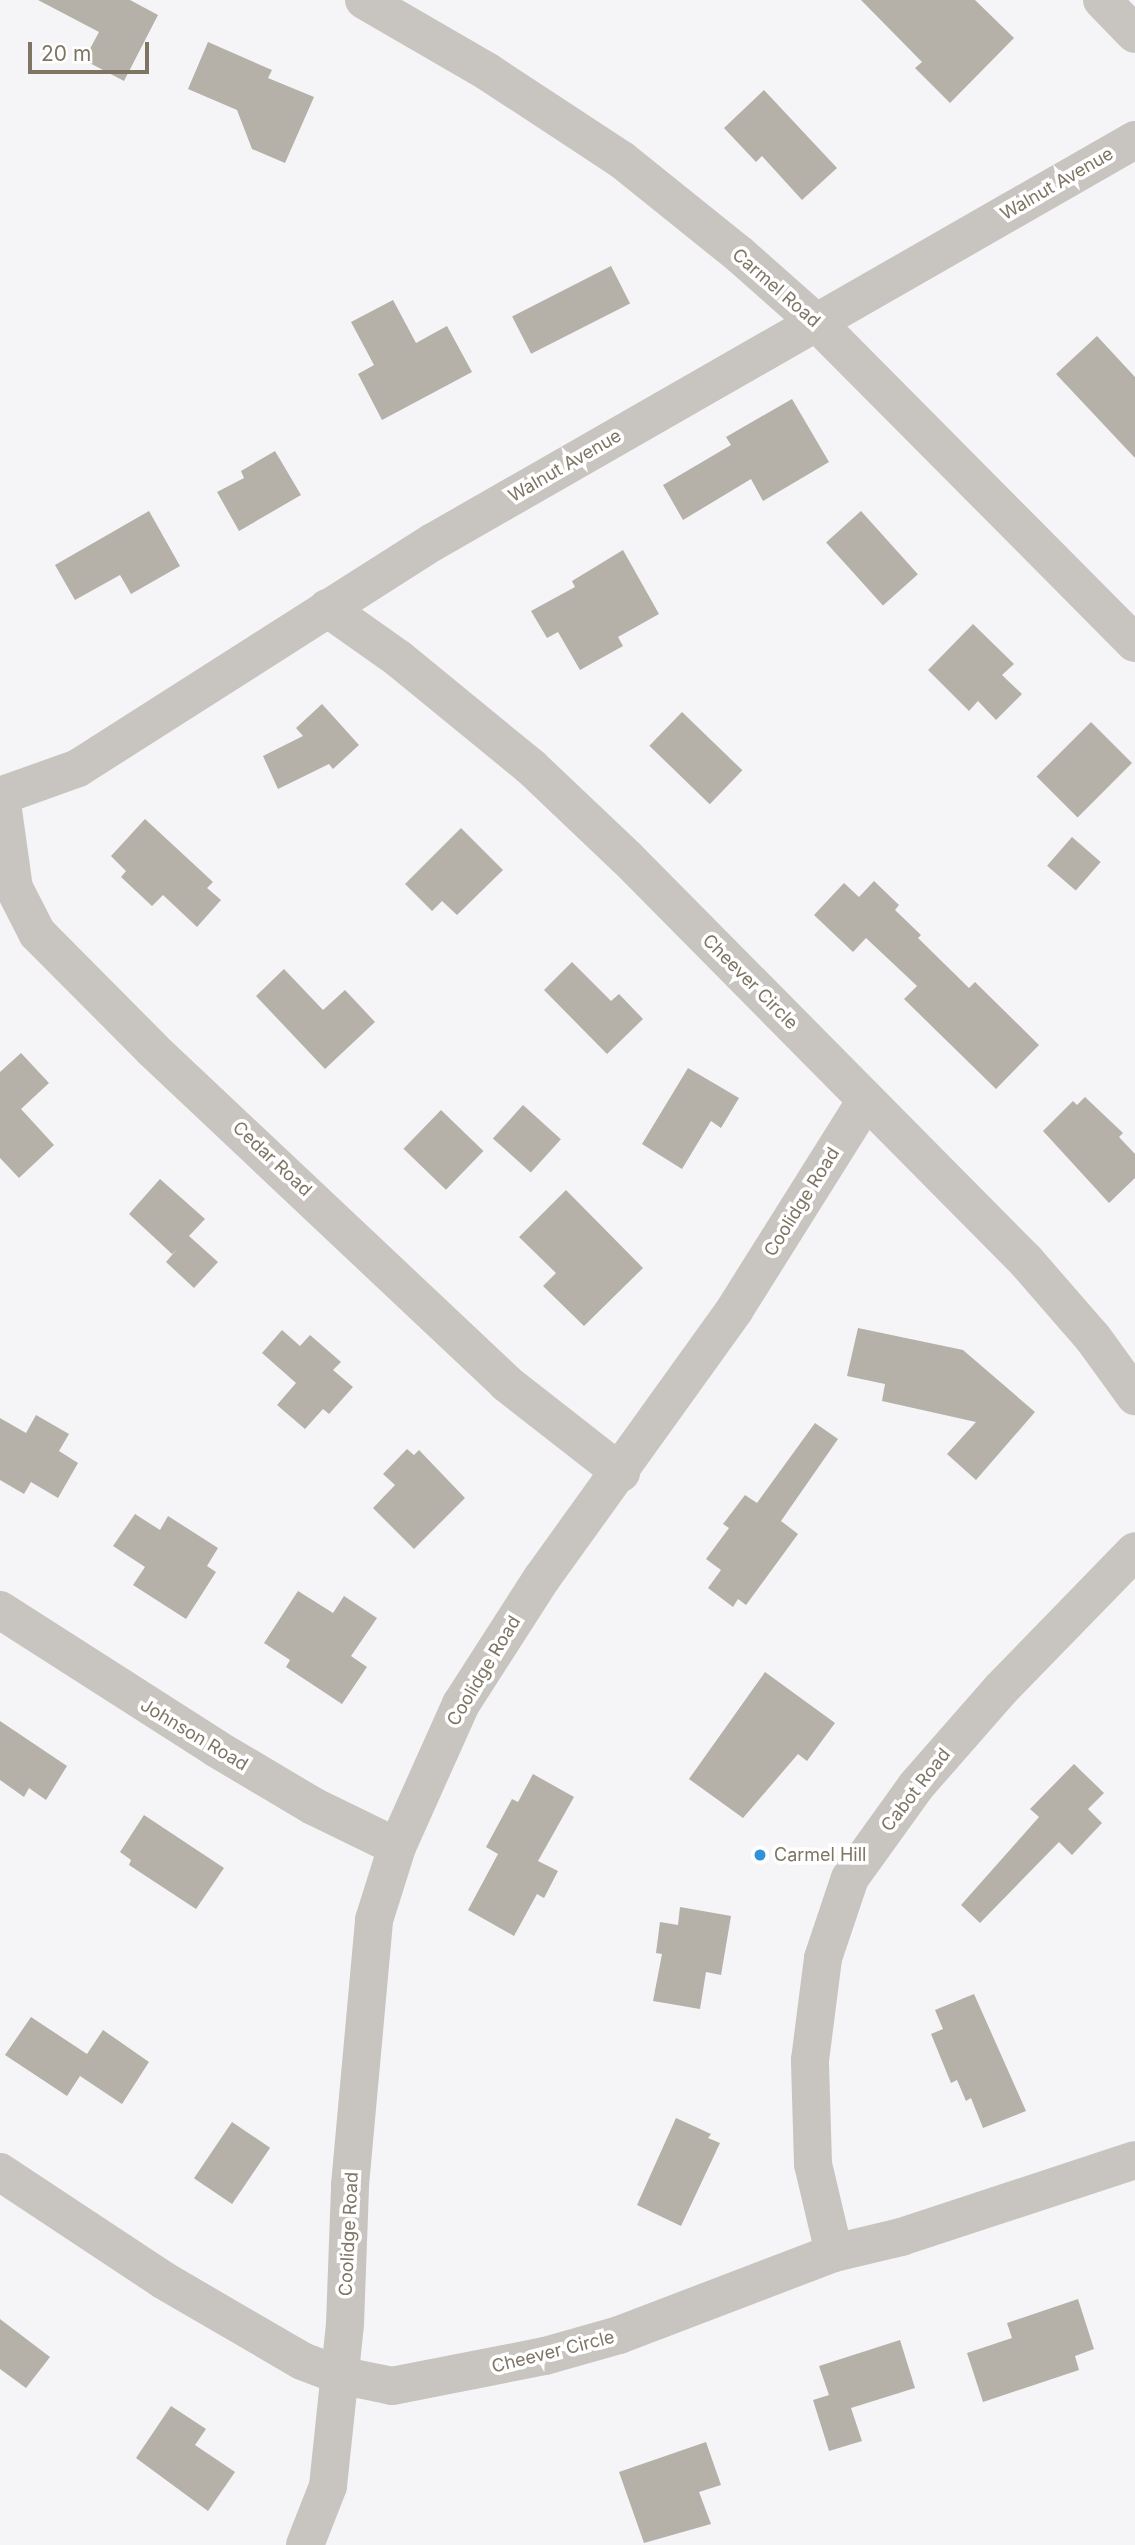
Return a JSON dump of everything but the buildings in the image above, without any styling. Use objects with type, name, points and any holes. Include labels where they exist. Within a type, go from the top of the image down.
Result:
[{"type":"street","name":"Carmel Road","points":[[364,0],[488,72],[622,160],[817,323],[1135,643]]},
{"type":"street","points":[[1102,0],[1135,34]]},
{"type":"street","name":"Walnut Avenue","points":[[0,796],[78,768],[327,608],[1135,140]]},
{"type":"street","name":"Cheever Circle","points":[[327,608],[399,659],[531,767],[1026,1261],[1093,1338],[1135,1396]]},
{"type":"street","name":"Cedar Road","points":[[0,796],[14,888],[37,933],[152,1049],[506,1383],[621,1473]]},
{"type":"street","name":"Coolidge Road","points":[[305,2545],[328,2486],[374,1920],[397,1847],[461,1704],[542,1578],[621,1473],[735,1309],[866,1100]]},
{"type":"street","name":"Cabot Road","points":[[834,2253],[813,2164],[810,2060],[822,1958],[849,1878],[933,1767],[1135,1551]]},
{"type":"street","name":"Johnson Road","points":[[0,1610],[86,1670],[301,1799],[397,1847]]},
{"type":"street","name":"Cheever Circle","points":[[0,2172],[163,2280],[302,2361],[339,2375],[392,2386],[545,2356],[619,2335],[834,2253],[901,2237],[1135,2160]]},
{"type":"place","name":"Carmel Hill","points":[[760,1855]]}]
